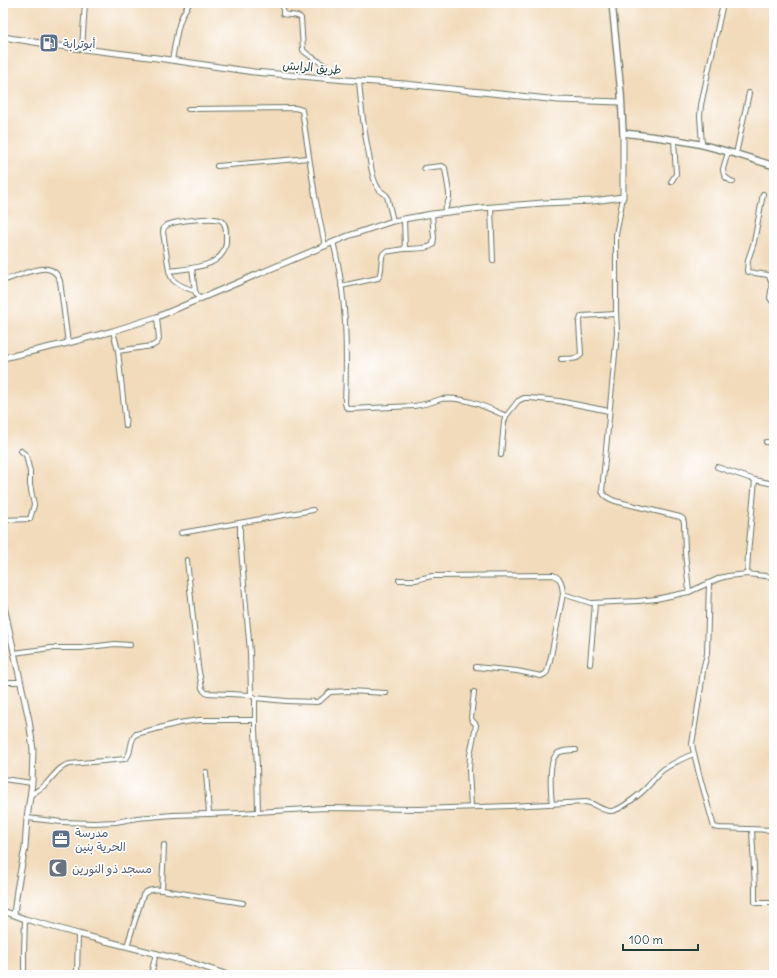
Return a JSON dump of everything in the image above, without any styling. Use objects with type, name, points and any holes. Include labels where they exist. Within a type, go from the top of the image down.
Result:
[{"type":"main road","points":[[612,3],[623,133],[702,145],[774,166]]},
{"type":"street","points":[[82,49],[85,3]]},
{"type":"street","points":[[172,60],[182,14],[190,3]]},
{"type":"street","points":[[283,3],[283,14],[301,18],[303,50],[306,54],[325,65],[328,71],[329,79]]},
{"type":"street","points":[[702,145],[700,116],[701,105],[723,3]]},
{"type":"street","name":"طريق الرابش","points":[[3,37],[254,72],[405,84],[558,100],[621,102]]},
{"type":"street","points":[[359,81],[363,119],[371,168],[379,190],[387,196],[393,221]]},
{"type":"street","points":[[736,154],[749,93]]},
{"type":"street","points":[[188,109],[299,108],[302,110],[324,246]]},
{"type":"street","points":[[623,133],[622,197],[616,235],[617,333],[601,489],[602,493],[606,497],[615,501],[680,517],[683,520],[689,592]]},
{"type":"street","points":[[671,182],[676,174],[674,140]]},
{"type":"street","points":[[728,152],[722,169],[726,178],[733,182]]},
{"type":"street","points":[[216,166],[310,158]]},
{"type":"street","points":[[424,168],[442,166],[445,168],[448,180],[449,199],[444,212]]},
{"type":"street","points":[[763,194],[754,242],[748,260],[747,271],[751,273],[768,275],[771,278],[772,284],[770,298],[774,302]]},
{"type":"street","points":[[3,358],[113,331],[157,316],[333,242],[393,221],[444,212],[491,207],[593,201],[622,197]]},
{"type":"street","points":[[491,207],[493,261]]},
{"type":"street","points":[[341,286],[378,278],[381,273],[383,254],[385,252],[425,248],[433,245],[434,238],[432,214]]},
{"type":"street","points":[[169,270],[205,266],[218,259],[223,253],[226,242],[225,225],[222,222],[218,220],[203,219],[166,225],[164,228],[163,232],[169,270],[174,280],[194,291]]},
{"type":"street","points":[[404,219],[406,249]]},
{"type":"street","points":[[333,242],[338,262],[344,311],[346,343],[346,407],[414,406],[448,399],[476,404],[506,416]]},
{"type":"street","points":[[3,280],[40,268],[47,269],[56,274],[60,281],[68,343]]},
{"type":"street","points":[[192,268],[194,291],[200,299]]},
{"type":"street","points":[[561,359],[578,358],[582,354],[579,323],[580,317],[616,314]]},
{"type":"street","points":[[118,351],[152,346],[157,343],[159,334],[157,316]]},
{"type":"street","points":[[113,331],[118,351],[126,426]]},
{"type":"street","points":[[501,455],[504,422],[506,416],[518,401],[524,398],[559,402],[609,411]]},
{"type":"street","points":[[766,442],[774,443]]},
{"type":"street","points":[[3,520],[30,519],[34,504],[30,485],[30,472],[26,455],[21,451]]},
{"type":"street","points":[[717,467],[755,480],[774,484]]},
{"type":"street","points":[[747,574],[755,480]]},
{"type":"street","points":[[181,533],[313,510]]},
{"type":"street","points":[[240,523],[250,652],[251,695]]},
{"type":"street","points":[[187,560],[198,666],[204,692],[251,695],[255,698],[286,701],[312,702],[321,700],[330,692],[386,692]]},
{"type":"street","points":[[563,594],[586,602],[624,602],[656,599],[689,592],[728,576],[747,574],[774,577]]},
{"type":"street","points":[[399,580],[415,580],[432,576],[553,575],[560,578],[563,594],[551,656],[545,674],[541,676],[517,671],[476,667]]},
{"type":"street","points":[[709,583],[707,654],[703,670],[692,744],[699,774],[714,827],[774,830]]},
{"type":"street","points":[[3,602],[32,737],[33,766],[31,794],[27,818],[25,848],[14,914]]},
{"type":"street","points":[[590,664],[595,603]]},
{"type":"street","points":[[14,653],[51,648],[81,648],[115,644],[130,645]]},
{"type":"street","points":[[3,682],[21,682]]},
{"type":"street","points":[[471,807],[469,770],[470,755],[476,725],[471,720],[474,692]]},
{"type":"street","points":[[255,698],[258,812]]},
{"type":"street","points":[[31,794],[45,785],[59,769],[65,765],[128,757],[130,754],[130,744],[136,734],[179,723],[200,720],[255,720]]},
{"type":"street","points":[[552,804],[551,781],[554,757],[565,750],[576,750]]},
{"type":"street","points":[[27,818],[62,822],[94,823],[116,822],[150,816],[325,808],[413,809],[586,802],[611,811],[618,809],[637,796],[649,786],[664,769],[694,754]]},
{"type":"street","points":[[206,772],[209,814]]},
{"type":"street","points":[[3,779],[32,783]]},
{"type":"street","points":[[752,830],[755,902],[774,903]]},
{"type":"street","points":[[162,890],[164,845]]},
{"type":"street","points":[[127,946],[143,895],[146,892],[156,889],[242,903]]},
{"type":"street","points":[[3,911],[78,934],[204,966],[228,975]]},
{"type":"street","points":[[24,975],[25,919]]},
{"type":"street","points":[[78,934],[78,975]]},
{"type":"street","points":[[151,975],[156,953]]},
{"type":"place","name":"أبوترابة","points":[[49,43]]},
{"type":"place","name":"مدرسة الحرية بنين","points":[[61,839]]},
{"type":"place","name":"مسجد ذو النورين","points":[[58,868]]}]
